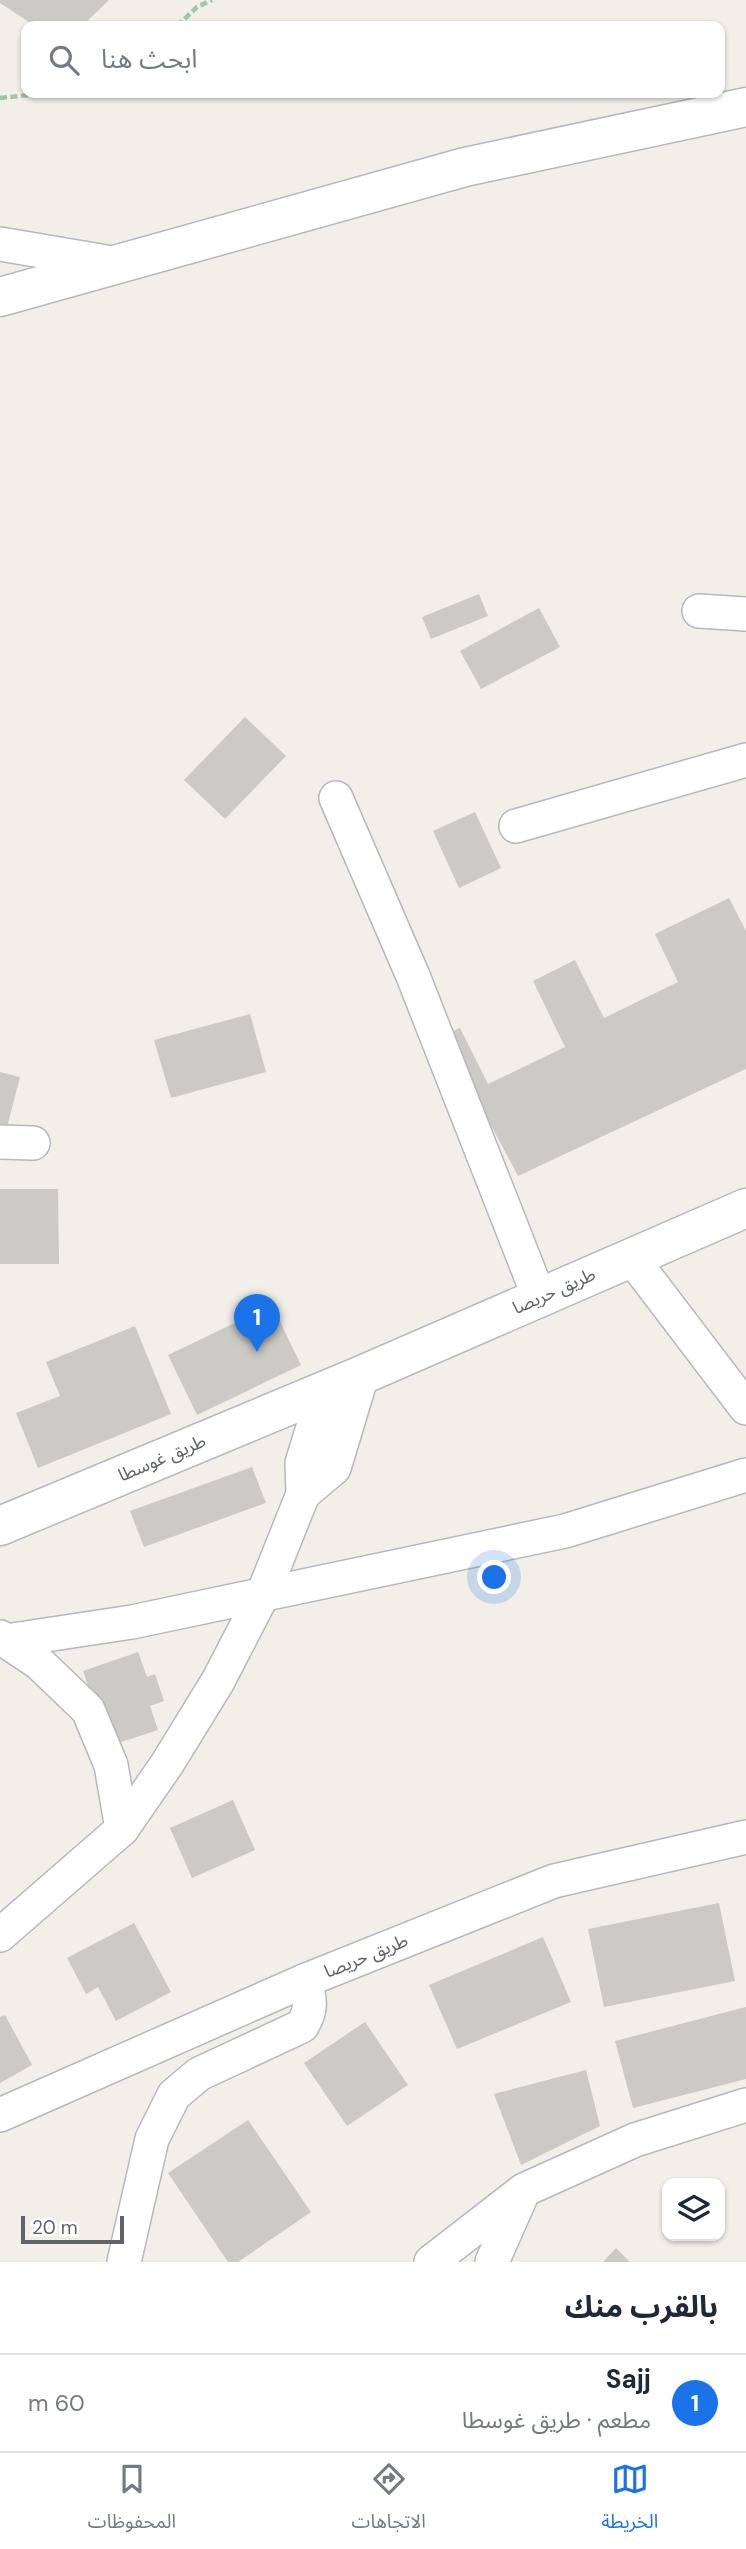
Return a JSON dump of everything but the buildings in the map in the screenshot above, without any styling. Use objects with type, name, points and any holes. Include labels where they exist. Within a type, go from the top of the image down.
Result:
[{"type":"main road","points":[[0,297],[465,167],[746,107]]},
{"type":"main road","name":"طريق حريصا","points":[[324,1391],[746,1208]]},
{"type":"main road","name":"طريق غوسطا","points":[[7,1520],[324,1391]]},
{"type":"street","points":[[0,244],[120,265]]},
{"type":"street","points":[[699,611],[746,614]]},
{"type":"street","points":[[516,826],[746,760]]},
{"type":"street","points":[[336,798],[413,976],[539,1297]]},
{"type":"street","points":[[0,1142],[33,1143]]},
{"type":"street","points":[[631,1257],[746,1408]]},
{"type":"street","points":[[303,1494],[334,1468],[362,1375]]},
{"type":"street","points":[[0,1935],[122,1829],[167,1764],[218,1681],[263,1594],[303,1494],[302,1463],[324,1391]]},
{"type":"street","points":[[3,1639],[132,1622],[565,1531],[746,1475]]},
{"type":"street","points":[[3,1639],[40,1663],[88,1710],[111,1765],[122,1829]]},
{"type":"street","name":"طريق حريصا","points":[[0,2115],[304,1981],[554,1881],[746,1837]]},
{"type":"street","points":[[124,2262],[152,2139],[174,2095],[199,2074],[302,2026],[310,2012],[309,1994],[304,1981]]},
{"type":"street","points":[[431,2262],[524,2190],[635,2140],[746,2105]]},
{"type":"street","points":[[492,2262],[524,2190]]},
{"type":"path","points":[[182,21],[197,7],[212,0]]},
{"type":"path","points":[[0,98],[21,96]]},
{"type":"place","name":"Sajj","points":[[257,1352]]}]
